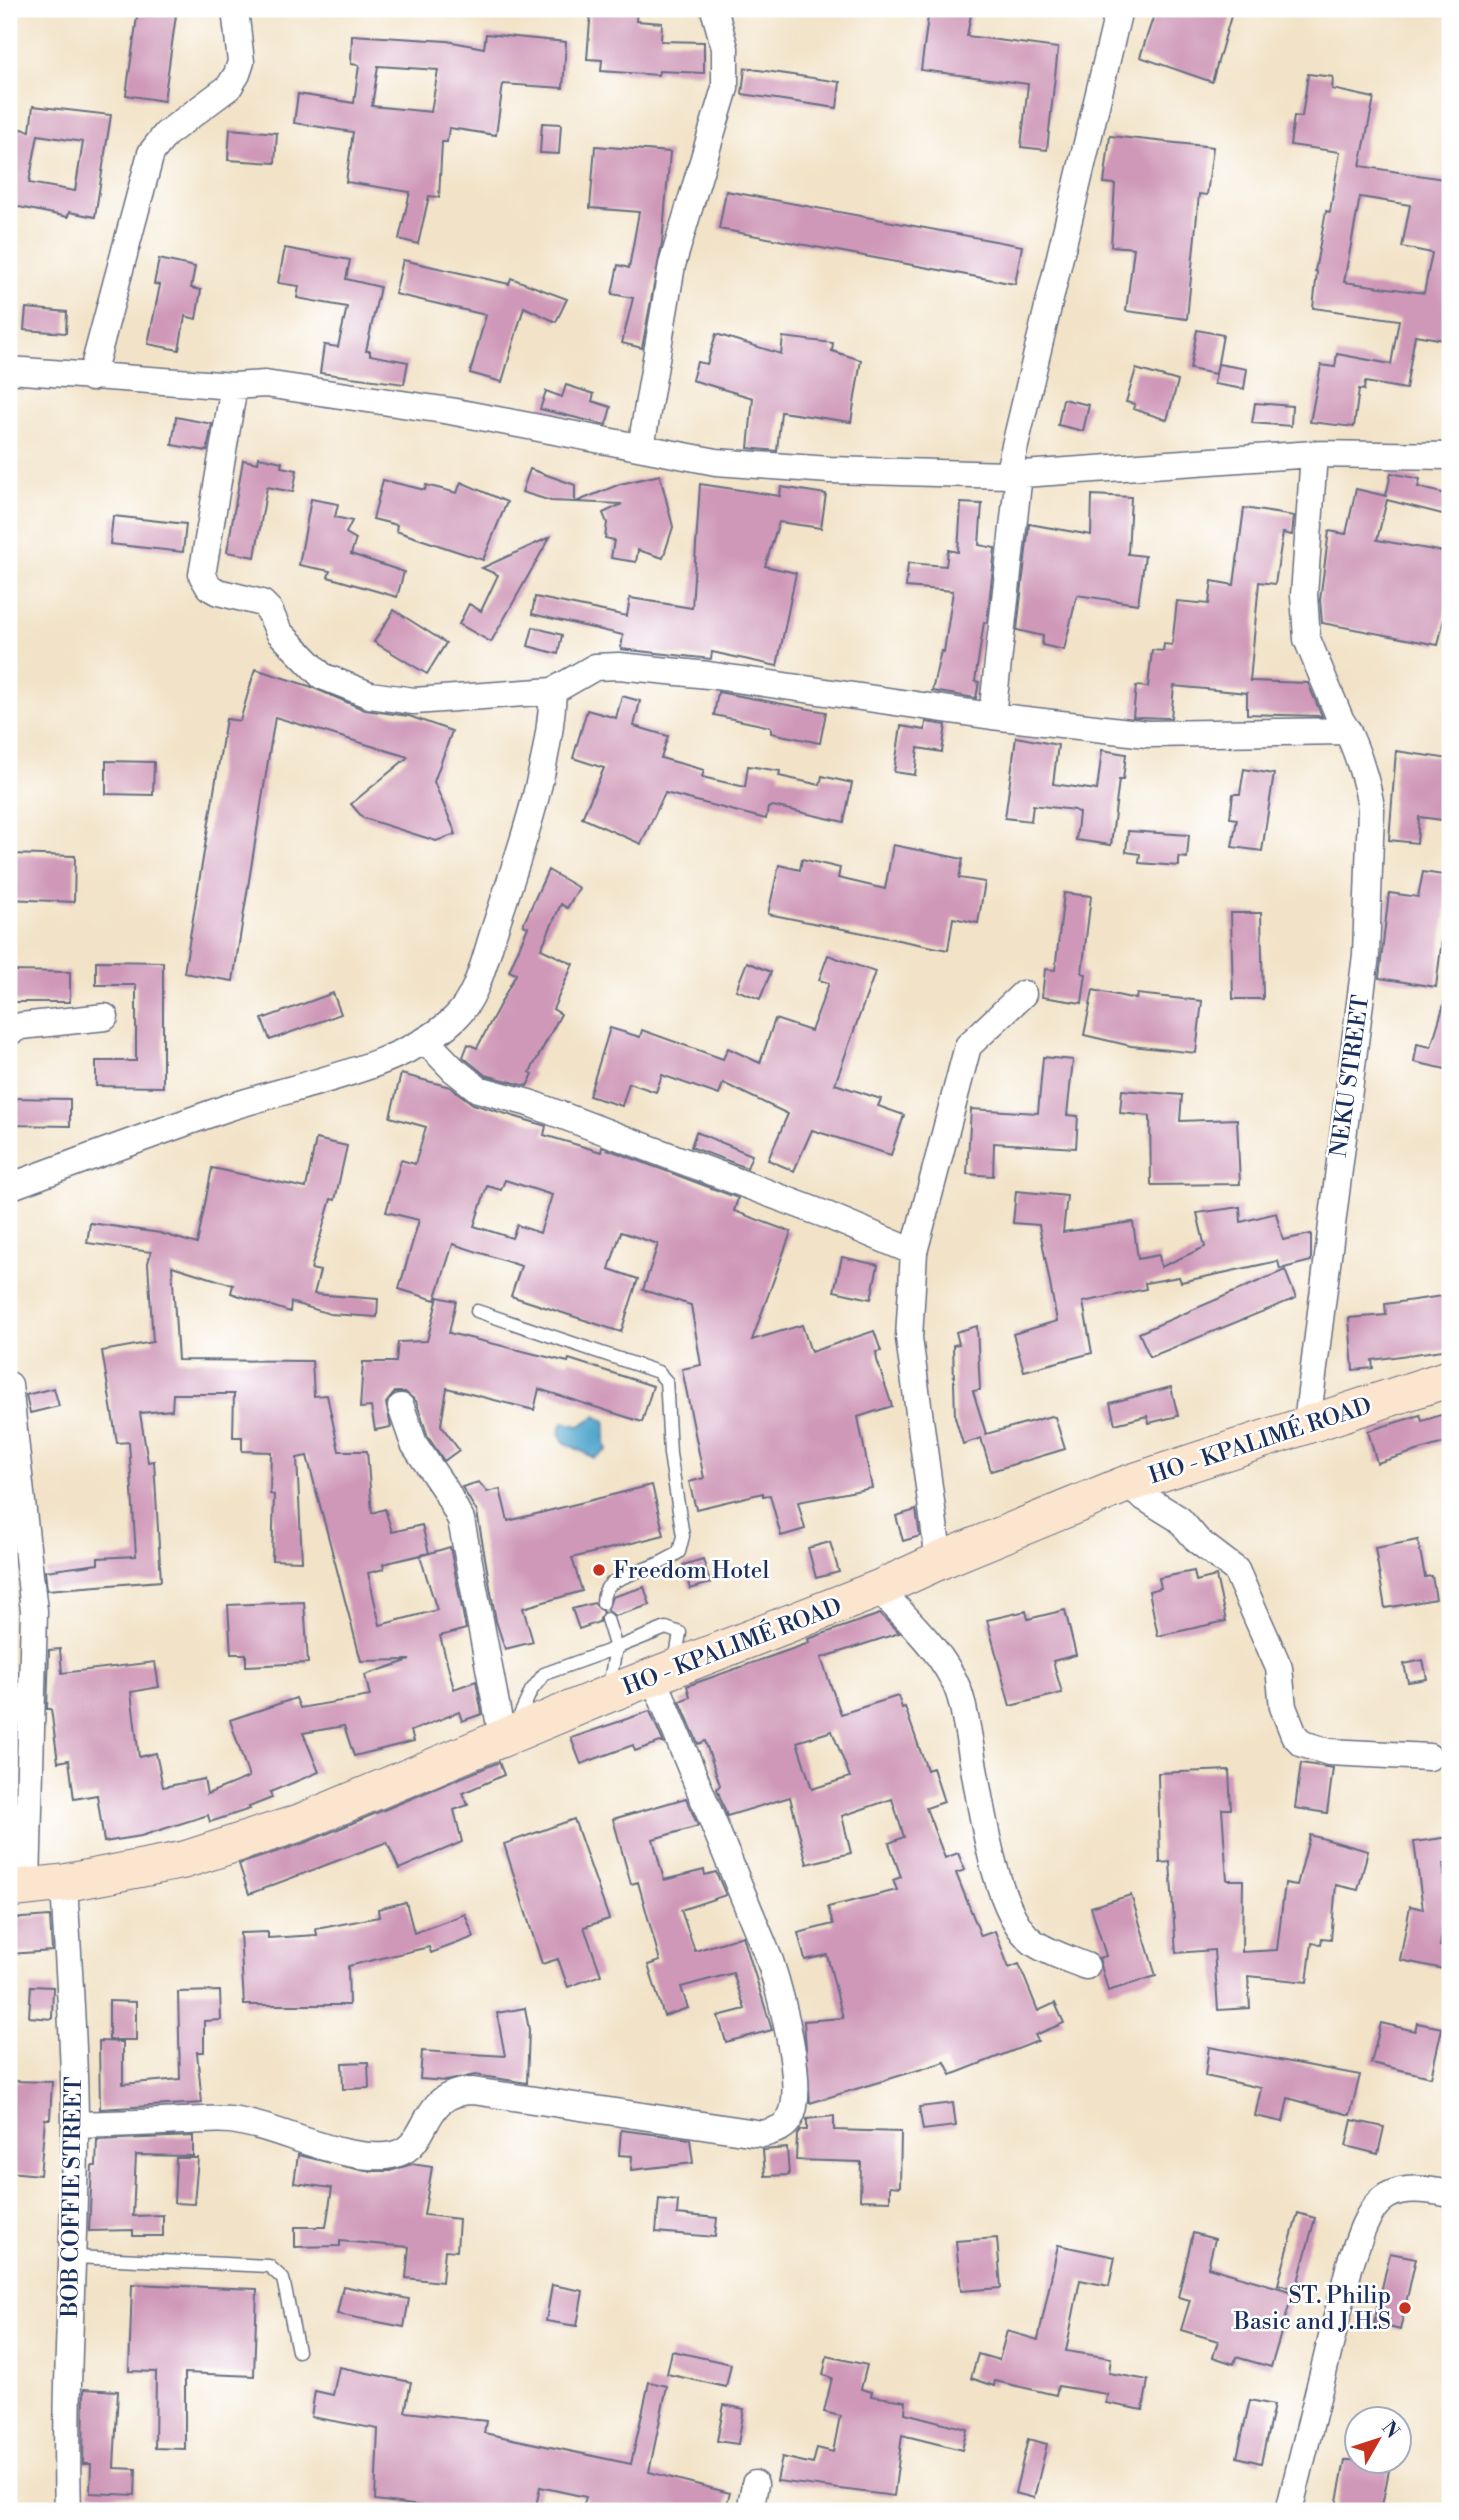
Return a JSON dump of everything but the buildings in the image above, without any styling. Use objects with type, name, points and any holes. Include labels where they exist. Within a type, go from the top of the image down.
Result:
[{"type":"main road","name":"HO - KPALIMÉ ROAD","points":[[18,1888],[64,1883],[184,1860],[299,1823],[608,1693],[878,1589],[939,1560],[1124,1485],[1450,1378]]},
{"type":"street","points":[[91,378],[151,153],[166,134],[229,87],[237,74],[241,62],[235,9]]},
{"type":"street","points":[[641,447],[672,265],[725,88],[725,48],[714,9]]},
{"type":"street","points":[[992,716],[1014,475],[1119,9]]},
{"type":"street","points":[[9,370],[91,378],[234,386],[265,384],[450,411],[716,463],[830,470],[1014,475],[1314,454],[1450,456]]},
{"type":"street","points":[[234,386],[202,575],[209,587],[226,596],[262,603],[270,610],[279,632],[322,677],[370,695],[414,701],[553,691],[595,667],[619,666],[708,675],[992,716],[1147,734],[1348,731]]},
{"type":"street","name":"NEKU STREET","points":[[1307,1423],[1366,955],[1371,809],[1369,789],[1348,731],[1341,722],[1307,639],[1304,595],[1314,454]]},
{"type":"street","points":[[9,1187],[224,1109],[397,1056],[427,1042],[457,1017],[476,985],[520,852],[550,728],[553,691]]},
{"type":"street","points":[[939,1560],[909,1338],[914,1252],[968,1046],[1023,994]]},
{"type":"street","points":[[9,1032],[21,1026],[105,1017]]},
{"type":"street","points":[[427,1042],[453,1069],[478,1089],[529,1103],[829,1216],[914,1252]]},
{"type":"street","points":[[9,1385],[34,1611],[18,1888]]},
{"type":"street","points":[[401,1407],[414,1444],[446,1491],[461,1520],[508,1734]]},
{"type":"street","points":[[1124,1485],[1179,1519],[1198,1541],[1236,1570],[1279,1668],[1283,1707],[1294,1735],[1303,1744],[1329,1752],[1429,1756]]},
{"type":"street","points":[[878,1589],[925,1639],[961,1698],[983,1823],[1002,1887],[1016,1919],[1033,1942],[1086,1966]]},
{"type":"street","points":[[75,2125],[230,2120],[355,2152],[384,2156],[405,2153],[416,2142],[434,2106],[446,2097],[473,2091],[763,2134],[782,2128],[792,2116],[795,2097],[785,2008],[664,1672]]},
{"type":"street","name":"BOB COFFIE STREET","points":[[64,1883],[75,2125],[74,2257],[65,2428],[68,2511]]},
{"type":"street","points":[[1289,2511],[1350,2264],[1362,2227],[1374,2205],[1401,2188],[1418,2187],[1450,2194]]},
{"type":"street","points":[[750,2511],[755,2484]]},
{"type":"lane","points":[[477,1311],[658,1372],[666,1381],[670,1454],[683,1536],[679,1552],[654,1568],[611,1584],[603,1595],[603,1603]]},
{"type":"lane","points":[[607,1619],[616,1648],[608,1693]]},
{"type":"lane","points":[[508,1734],[537,1680],[544,1674],[666,1628],[675,1629],[680,1633],[664,1672]]},
{"type":"lane","points":[[74,2257],[270,2266],[283,2279],[298,2351]]},
{"type":"water","points":[[596,1416],[605,1421],[607,1450],[594,1458],[564,1442],[559,1433],[563,1422],[579,1426]]},
{"type":"place","name":"Freedom Hotel","points":[[599,1570]]},
{"type":"place","name":"ST. Philip Basic and J.H.S","points":[[1405,2308]]}]
